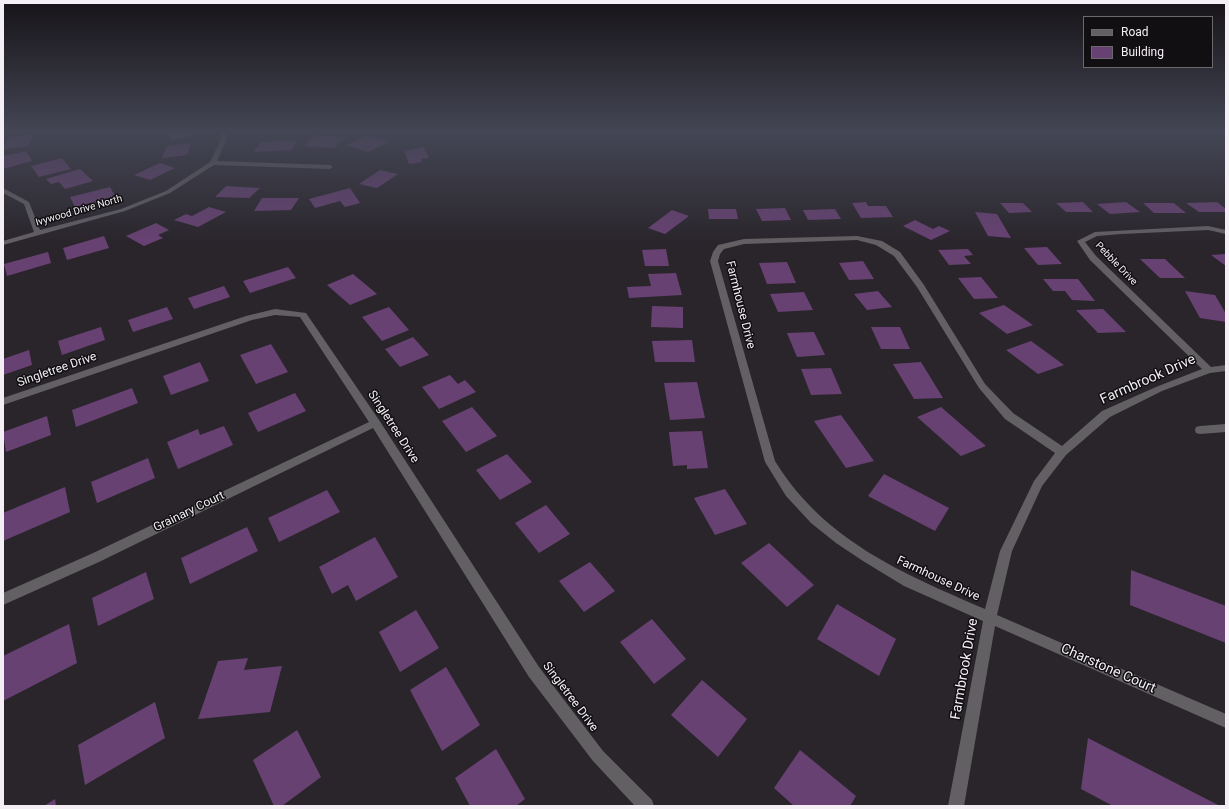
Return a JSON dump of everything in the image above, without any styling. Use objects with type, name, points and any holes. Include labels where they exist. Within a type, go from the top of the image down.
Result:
[{"type":"street","name":"Ivywood Drive North","points":[[3,243],[123,210],[168,192],[204,170]]},
{"type":"street","points":[[3,190],[27,203],[38,234]]},
{"type":"street","name":"Pebble Drive","points":[[1209,370],[1093,258],[1080,241],[1095,234],[1121,232],[1208,228],[1226,232]]},
{"type":"street","name":"Farmhouse Drive","points":[[990,617],[908,582],[867,558],[805,510],[784,485],[770,462],[714,261],[716,253],[720,248],[727,244],[762,240],[857,238],[870,240],[889,248],[897,254],[921,287],[982,386],[1009,416],[1062,452]]},
{"type":"street","name":"Singletree Drive","points":[[3,402],[250,318],[275,312],[303,315],[375,423],[534,672],[598,756],[646,806]]},
{"type":"street","name":"Farmbrook Drive","points":[[956,806],[990,617],[1006,551],[1038,484],[1062,452],[1106,414],[1159,389],[1209,370],[1226,368]]},
{"type":"street","name":"Grainary Court","points":[[3,599],[95,558],[375,423]]},
{"type":"street","points":[[1200,430],[1226,428]]},
{"type":"street","name":"Charstone Court","points":[[990,617],[1226,721]]},
{"type":"building","points":[[34,170],[68,170],[39,177]]},
{"type":"building","points":[[81,170],[93,181],[65,189],[59,182],[51,184],[46,179]]},
{"type":"building","points":[[145,170],[171,170],[150,180],[134,175]]},
{"type":"building","points":[[380,170],[398,174],[377,188],[359,184]]},
{"type":"building","points":[[226,186],[260,188],[249,198],[215,197]]},
{"type":"building","points":[[110,187],[115,196],[75,207],[70,197]]},
{"type":"building","points":[[350,188],[360,203],[345,207],[340,201],[315,208],[309,199]]},
{"type":"building","points":[[262,198],[299,198],[291,210],[254,211]]},
{"type":"building","points":[[866,202],[868,206],[886,206],[893,217],[861,218],[852,203]]},
{"type":"building","points":[[1083,202],[1093,212],[1066,212],[1056,203]]},
{"type":"building","points":[[1126,202],[1140,212],[1110,214],[1097,204]]},
{"type":"building","points":[[1217,202],[1226,209],[1226,212],[1199,212],[1186,203]]},
{"type":"building","points":[[1000,203],[1023,203],[1032,212],[1009,213]]},
{"type":"building","points":[[1143,203],[1174,203],[1186,213],[1154,213]]},
{"type":"building","points":[[209,207],[226,212],[198,227],[174,220],[186,214],[192,216]]},
{"type":"building","points":[[785,208],[791,220],[762,221],[756,209]]},
{"type":"building","points":[[708,209],[736,209],[738,219],[709,219]]},
{"type":"building","points":[[835,209],[841,219],[808,220],[803,210]]},
{"type":"building","points":[[672,210],[689,216],[665,234],[648,228]]},
{"type":"building","points":[[975,212],[997,214],[1011,238],[988,236]]},
{"type":"building","points":[[915,220],[933,229],[939,226],[950,231],[931,240],[903,226]]},
{"type":"building","points":[[156,223],[169,230],[158,235],[163,238],[144,246],[126,236]]},
{"type":"building","points":[[104,236],[109,248],[67,260],[63,248]]},
{"type":"building","points":[[1047,247],[1062,264],[1038,265],[1024,248]]},
{"type":"building","points":[[666,249],[669,266],[645,266],[642,250]]},
{"type":"building","points":[[968,249],[973,255],[964,256],[971,264],[949,265],[938,250]]},
{"type":"building","points":[[48,252],[51,263],[7,276],[4,264]]},
{"type":"building","points":[[1226,254],[1226,266],[1211,255]]},
{"type":"building","points":[[1140,259],[1165,259],[1185,278],[1160,278]]},
{"type":"building","points":[[863,261],[874,279],[849,280],[839,263]]},
{"type":"building","points":[[787,262],[796,283],[767,284],[759,263]]},
{"type":"building","points":[[288,267],[296,278],[250,293],[243,281]]},
{"type":"building","points":[[676,273],[682,295],[629,298],[627,287],[651,286],[648,274]]},
{"type":"building","points":[[353,274],[377,294],[350,305],[327,285]]},
{"type":"building","points":[[981,277],[998,298],[974,299],[958,278]]},
{"type":"building","points":[[1043,279],[1078,279],[1095,301],[1072,300],[1065,291],[1053,291]]},
{"type":"building","points":[[224,286],[230,297],[194,309],[188,298]]},
{"type":"building","points":[[878,291],[892,307],[867,310],[854,294]]},
{"type":"building","points":[[1185,291],[1215,295],[1226,314],[1226,322],[1200,318]]},
{"type":"building","points":[[804,292],[813,310],[778,312],[770,294]]},
{"type":"building","points":[[1004,305],[1033,325],[1007,334],[979,313]]},
{"type":"building","points":[[652,306],[683,307],[683,328],[651,327]]},
{"type":"building","points":[[167,307],[173,319],[133,332],[128,320]]},
{"type":"building","points":[[389,307],[409,330],[382,341],[362,317]]},
{"type":"building","points":[[1103,309],[1126,332],[1098,333],[1076,310]]},
{"type":"building","points":[[101,327],[105,340],[62,355],[58,341]]},
{"type":"building","points":[[871,327],[900,327],[910,349],[881,349]]},
{"type":"building","points":[[814,332],[825,355],[797,357],[787,333]]},
{"type":"building","points":[[413,337],[429,355],[400,367],[385,349]]},
{"type":"building","points":[[692,340],[695,362],[655,362],[652,341]]},
{"type":"building","points":[[1031,341],[1064,365],[1038,374],[1006,350]]},
{"type":"building","points":[[271,344],[288,372],[256,384],[240,355]]},
{"type":"building","points":[[29,350],[32,365],[3,375],[3,359]]},
{"type":"building","points":[[200,362],[209,381],[171,395],[163,376]]},
{"type":"building","points":[[921,362],[943,398],[914,399],[893,364]]},
{"type":"building","points":[[831,368],[842,394],[811,395],[801,369]]},
{"type":"building","points":[[450,375],[458,384],[465,380],[476,392],[439,409],[422,387]]},
{"type":"building","points":[[697,382],[705,418],[670,420],[664,383]]},
{"type":"building","points":[[132,388],[138,403],[76,427],[72,410]]},
{"type":"building","points":[[295,393],[306,411],[258,432],[248,413]]},
{"type":"building","points":[[472,407],[497,436],[466,452],[442,421]]},
{"type":"building","points":[[941,407],[986,446],[961,456],[917,417]]},
{"type":"building","points":[[841,415],[874,461],[846,468],[814,421]]},
{"type":"building","points":[[47,416],[51,435],[6,452],[3,432]]},
{"type":"building","points":[[224,426],[233,445],[178,469],[167,442],[198,429],[200,435]]},
{"type":"building","points":[[702,431],[708,468],[687,469],[687,465],[673,466],[669,432]]},
{"type":"building","points":[[507,454],[532,482],[500,500],[476,470]]},
{"type":"building","points":[[148,458],[155,478],[97,503],[91,482]]},
{"type":"building","points":[[884,474],[949,508],[935,531],[868,496]]},
{"type":"building","points":[[65,487],[70,512],[3,541],[3,513]]},
{"type":"building","points":[[725,489],[747,524],[715,535],[694,498]]},
{"type":"building","points":[[327,490],[340,512],[279,542],[268,518]]},
{"type":"building","points":[[546,505],[570,534],[539,553],[515,523]]},
{"type":"building","points":[[247,527],[258,551],[190,584],[181,558]]},
{"type":"building","points":[[375,537],[398,577],[356,601],[348,585],[332,594],[319,567]]},
{"type":"building","points":[[769,543],[814,585],[787,607],[741,563]]},
{"type":"building","points":[[590,562],[615,591],[584,612],[559,581]]},
{"type":"building","points":[[1131,570],[1226,606],[1226,643],[1130,605]]},
{"type":"building","points":[[146,572],[154,599],[98,626],[92,598]]},
{"type":"building","points":[[837,604],[896,639],[879,676],[817,639]]},
{"type":"building","points":[[416,610],[439,648],[400,672],[379,632]]},
{"type":"building","points":[[652,619],[686,659],[654,684],[620,642]]},
{"type":"building","points":[[69,624],[77,663],[3,701],[3,656]]},
{"type":"building","points":[[248,658],[244,670],[282,666],[270,712],[198,719],[218,661]]},
{"type":"building","points":[[446,667],[480,725],[442,751],[410,690]]},
{"type":"building","points":[[702,680],[747,719],[718,757],[671,715]]},
{"type":"building","points":[[155,702],[165,738],[85,785],[78,745]]},
{"type":"building","points":[[297,730],[321,777],[282,806],[274,806],[253,760]]},
{"type":"building","points":[[1088,738],[1220,806],[1113,806],[1081,789]]},
{"type":"building","points":[[496,749],[525,799],[516,806],[470,806],[455,778]]},
{"type":"building","points":[[800,750],[856,796],[850,806],[794,806],[774,788]]},
{"type":"building","points":[[55,799],[56,806],[44,806]]}]
